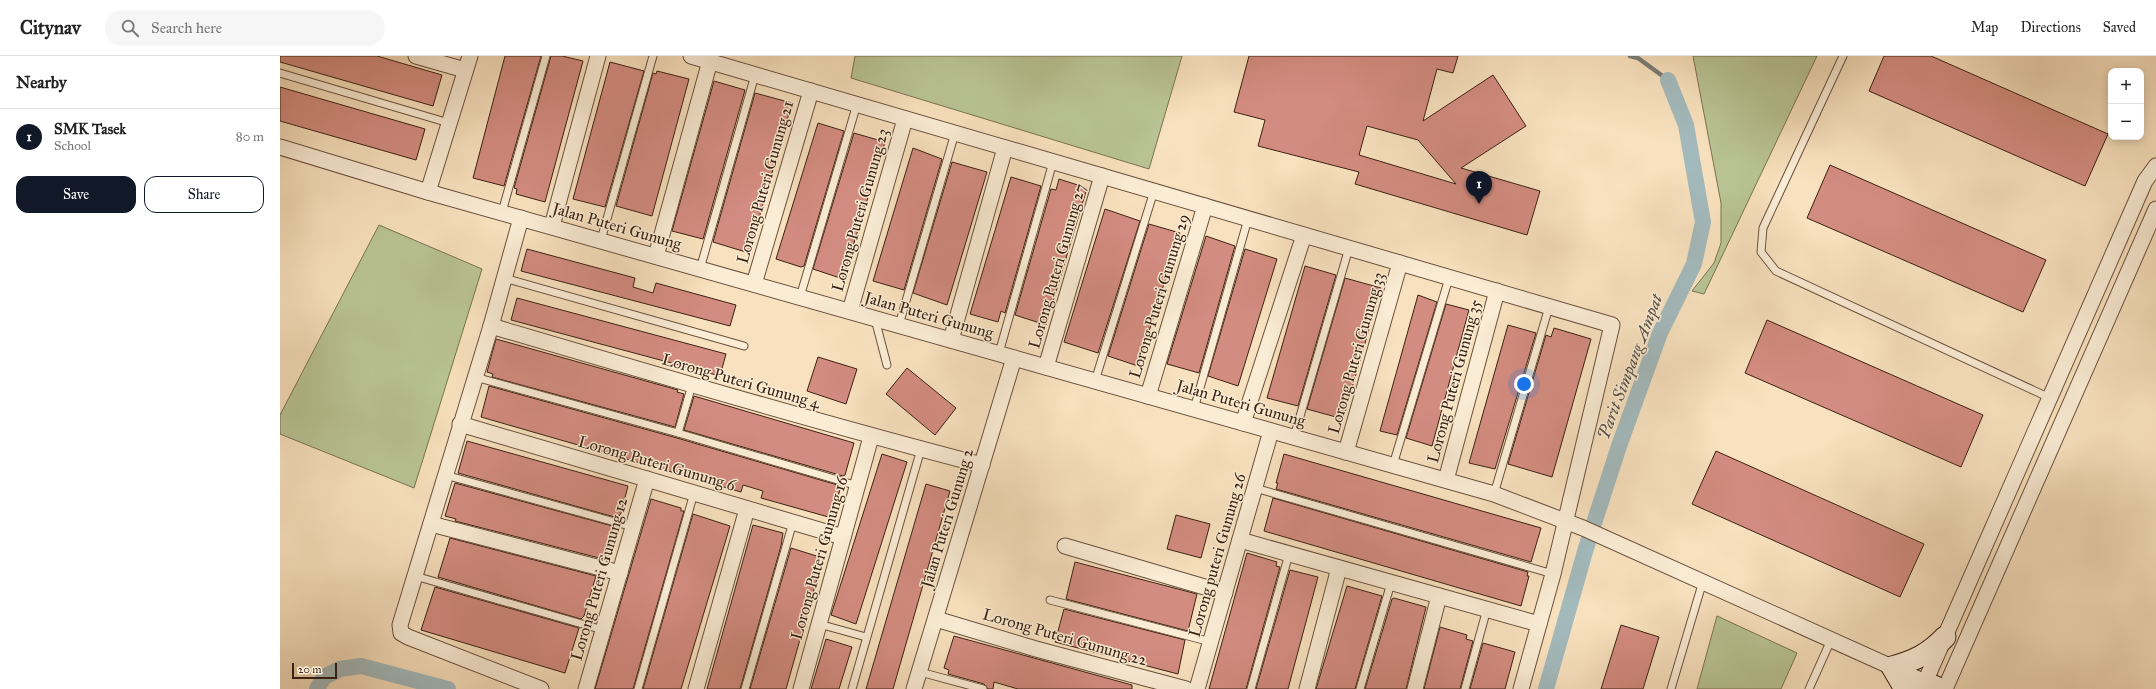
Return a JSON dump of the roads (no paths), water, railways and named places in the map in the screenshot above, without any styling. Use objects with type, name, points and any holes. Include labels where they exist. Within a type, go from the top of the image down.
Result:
[{"type":"street","points":[[416,56],[468,63],[428,192]]},
{"type":"street","points":[[552,226],[598,56]]},
{"type":"street","points":[[691,56],[1612,325],[1553,574],[1521,689]]},
{"type":"street","points":[[656,256],[710,62]]},
{"type":"street","name":"Lorong Puteri Gunung 21","points":[[754,284],[811,91]]},
{"type":"street","name":"Lorong Puteri Gunung 23","points":[[850,311],[906,119]]},
{"type":"street","name":"Jalan Puteri Gunung","points":[[280,148],[428,192],[602,240],[1494,494],[1599,534],[1892,667],[1929,687]]},
{"type":"street","points":[[950,340],[1005,148]]},
{"type":"street","points":[[1929,687],[1945,637],[2145,181],[2156,166]]},
{"type":"street","name":"Lorong Puteri Gunung 27","points":[[1046,367],[1102,176]]},
{"type":"street","name":"Lorong Puteri Gunung 29","points":[[1148,396],[1205,206]]},
{"type":"street","points":[[1945,689],[2156,210]]},
{"type":"street","points":[[521,218],[491,326],[400,625],[401,633],[541,689]]},
{"type":"street","points":[[1243,423],[1304,235]]},
{"type":"street","points":[[2116,249],[2134,257]]},
{"type":"street","name":"Lorong Puteri Gunung 33","points":[[1346,452],[1400,263]]},
{"type":"street","name":"Lorong Puteri Gunung 35","points":[[1446,480],[1497,292]]},
{"type":"street","name":"Lorong Puteri Gunung 4","points":[[491,326],[692,386],[871,437],[982,465]]},
{"type":"street","name":"Jalan Puteri Gunung 2","points":[[914,689],[1014,358]]},
{"type":"street","name":"Lorong Puteri Gunung 6","points":[[460,424],[843,537]]},
{"type":"street","name":"Lorong puteri Gunung 26","points":[[1197,689],[1271,431]]},
{"type":"street","name":"Lorong Puteri Gunung 16","points":[[801,689],[871,437]]},
{"type":"street","name":"Lorong Puteri Gunung 12","points":[[586,689],[647,479]]},
{"type":"street","points":[[696,689],[747,509]]},
{"type":"street","points":[[431,524],[620,573]]},
{"type":"street","points":[[1240,540],[1539,624]]},
{"type":"street","points":[[1065,546],[1225,593]]},
{"type":"street","points":[[1307,689],[1339,568]]},
{"type":"street","points":[[1415,689],[1439,596]]},
{"type":"street","name":"Lorong Puteri Gunung 22","points":[[936,619],[1036,649],[1186,689]]},
{"type":"street","points":[[1905,689],[1892,667],[1915,661],[1937,646],[1945,637]]},
{"type":"lane","points":[[502,212],[546,56]]},
{"type":"lane","points":[[602,240],[653,56]]},
{"type":"lane","points":[[1843,56],[1763,228],[1761,252],[1776,271],[2050,398]]},
{"type":"lane","points":[[280,73],[449,123]]},
{"type":"lane","points":[[700,269],[755,75]]},
{"type":"lane","points":[[800,297],[857,104]]},
{"type":"lane","points":[[899,325],[955,133]]},
{"type":"lane","points":[[999,353],[1053,162]]},
{"type":"lane","points":[[1095,381],[1154,191]]},
{"type":"lane","points":[[1194,409],[1248,219]]},
{"type":"lane","points":[[1294,437],[1350,248]]},
{"type":"lane","points":[[504,278],[744,346]]},
{"type":"lane","points":[[1393,465],[1449,278]]},
{"type":"lane","points":[[1494,494],[1549,307]]},
{"type":"lane","points":[[875,318],[887,365]]},
{"type":"lane","points":[[475,377],[678,432],[858,486]]},
{"type":"lane","points":[[678,432],[692,386]]},
{"type":"lane","points":[[852,689],[921,449]]},
{"type":"lane","points":[[445,475],[633,527]]},
{"type":"lane","points":[[1255,488],[1553,574]]},
{"type":"lane","points":[[638,689],[694,493]]},
{"type":"lane","points":[[744,689],[793,522]]},
{"type":"lane","points":[[1251,689],[1289,554]]},
{"type":"lane","points":[[415,576],[603,630]]},
{"type":"lane","points":[[1671,689],[1702,581]]},
{"type":"lane","points":[[1360,689],[1391,582]]},
{"type":"lane","points":[[1050,600],[1211,642]]},
{"type":"lane","points":[[1465,689],[1487,610]]},
{"type":"lane","points":[[819,624],[866,637]]},
{"type":"lane","points":[[1809,689],[1831,640]]},
{"type":"lane","points":[[920,672],[984,689]]},
{"type":"waterway","name":"Parit Simpang Ampat","points":[[1630,56],[1638,58],[1668,80]]},
{"type":"waterway","name":"Parit Simpang Ampat","points":[[1546,689],[1586,548],[1619,446],[1660,333],[1694,264],[1703,222],[1686,125],[1668,80]]},
{"type":"waterway","name":"Parit Simpang Ampat","points":[[317,689],[324,677],[340,669],[361,666],[448,689]]},
{"type":"place","name":"SMK Tasek","points":[[1479,204]]}]
